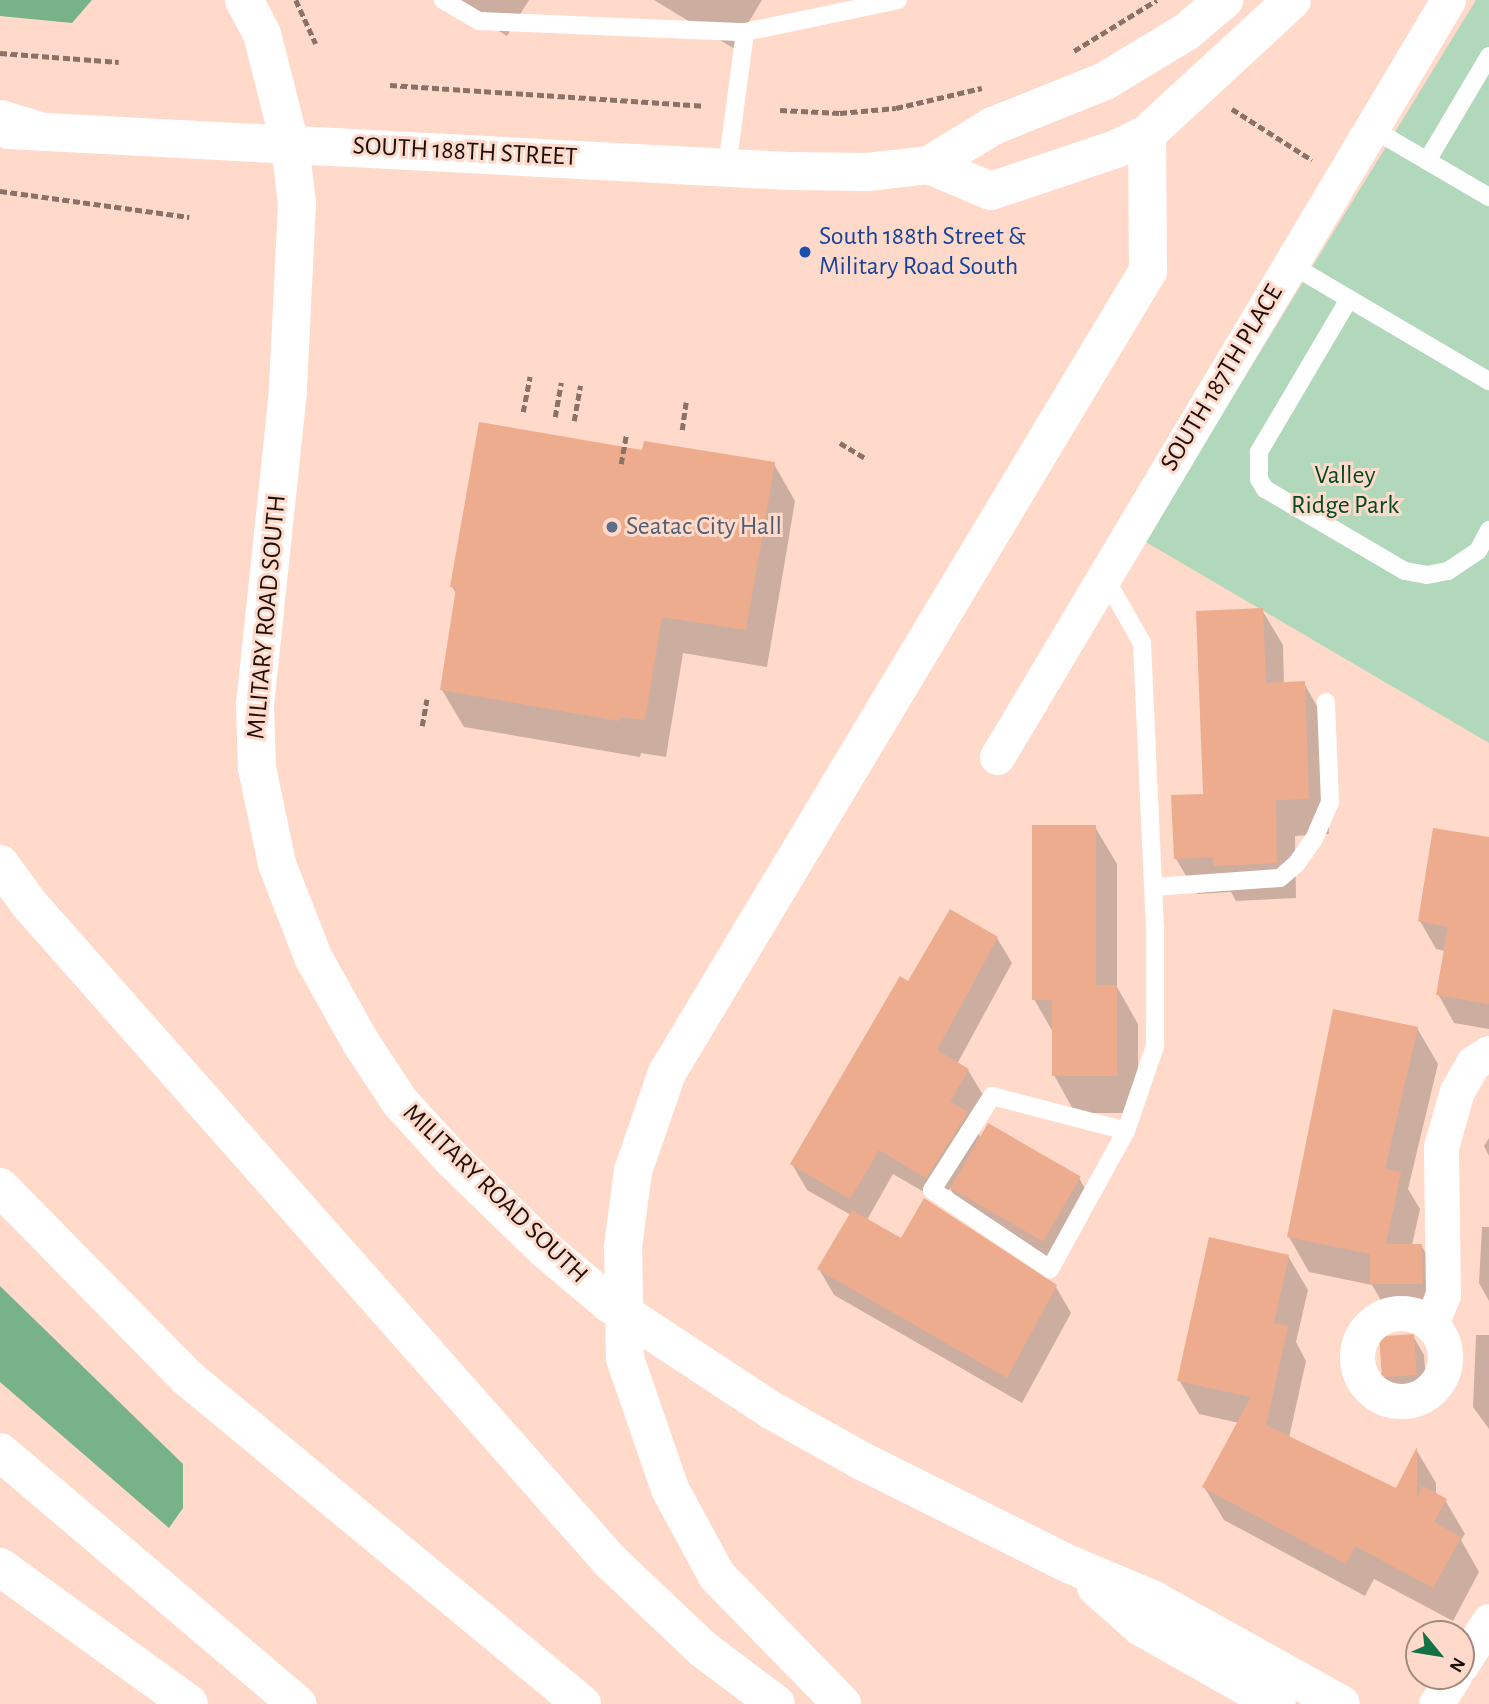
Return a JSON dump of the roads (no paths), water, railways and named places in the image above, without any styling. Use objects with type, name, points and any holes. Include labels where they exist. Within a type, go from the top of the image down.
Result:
[{"type":"main road","name":"MILITARY ROAD SOUTH","points":[[244,0],[262,34],[290,145],[297,204],[295,311],[256,694],[257,768],[277,864],[313,957],[400,1102],[497,1203],[610,1304],[771,1410],[1071,1565],[1152,1599],[1340,1704]]},
{"type":"main road","name":"SOUTH 188TH STREET","points":[[0,130],[867,172],[929,165],[993,126],[1105,81],[1186,32],[1224,0]]},
{"type":"main road","name":"SOUTH 188TH STREET","points":[[929,165],[991,191],[1147,134],[1292,0]]},
{"type":"main road","points":[[0,119],[43,132]]},
{"type":"main road","points":[[842,1704],[718,1576],[670,1489],[625,1358],[622,1247],[633,1171],[667,1073],[1148,271],[1147,134]]},
{"type":"main road","points":[[0,864],[30,905],[610,1561],[703,1649],[776,1704]]},
{"type":"main road","points":[[0,1187],[189,1379],[582,1704]]},
{"type":"main road","points":[[0,1451],[297,1704]]},
{"type":"main road","name":"MILITARY ROAD SOUTH","points":[[1071,1565],[1141,1627],[1277,1704]]},
{"type":"main road","points":[[0,1567],[189,1704]]},
{"type":"street","name":"SOUTH 187TH PLACE","points":[[997,757],[1448,0]]},
{"type":"street","points":[[1431,1324],[1443,1295],[1441,1147],[1457,1091],[1473,1063],[1489,1053]]},
{"type":"street","points":[[1475,1643],[1489,1621]]},
{"type":"lane","points":[[443,0],[479,21],[745,32],[898,0]]},
{"type":"lane","points":[[727,167],[745,32]]},
{"type":"lane","points":[[1427,161],[1489,55]]},
{"type":"lane","points":[[1371,128],[1489,197]]},
{"type":"lane","points":[[1290,264],[1489,381]]},
{"type":"lane","points":[[1349,299],[1259,452],[1259,479],[1265,489],[1405,570],[1416,573],[1448,571],[1464,563],[1489,530]]},
{"type":"lane","points":[[1104,576],[1142,643],[1153,887],[1154,1046],[1126,1131],[1050,1269],[932,1190],[992,1097],[1126,1131]]},
{"type":"lane","points":[[1153,887],[1280,878],[1297,863],[1314,839],[1330,802],[1326,702]]},
{"type":"place","name":"South 188th Street & Military Road South","points":[[805,252]]},
{"type":"place","name":"Seatac City Hall","points":[[612,527]]},
{"type":"park label","name":"Valley Ridge Park","points":[[1345,491]]}]
